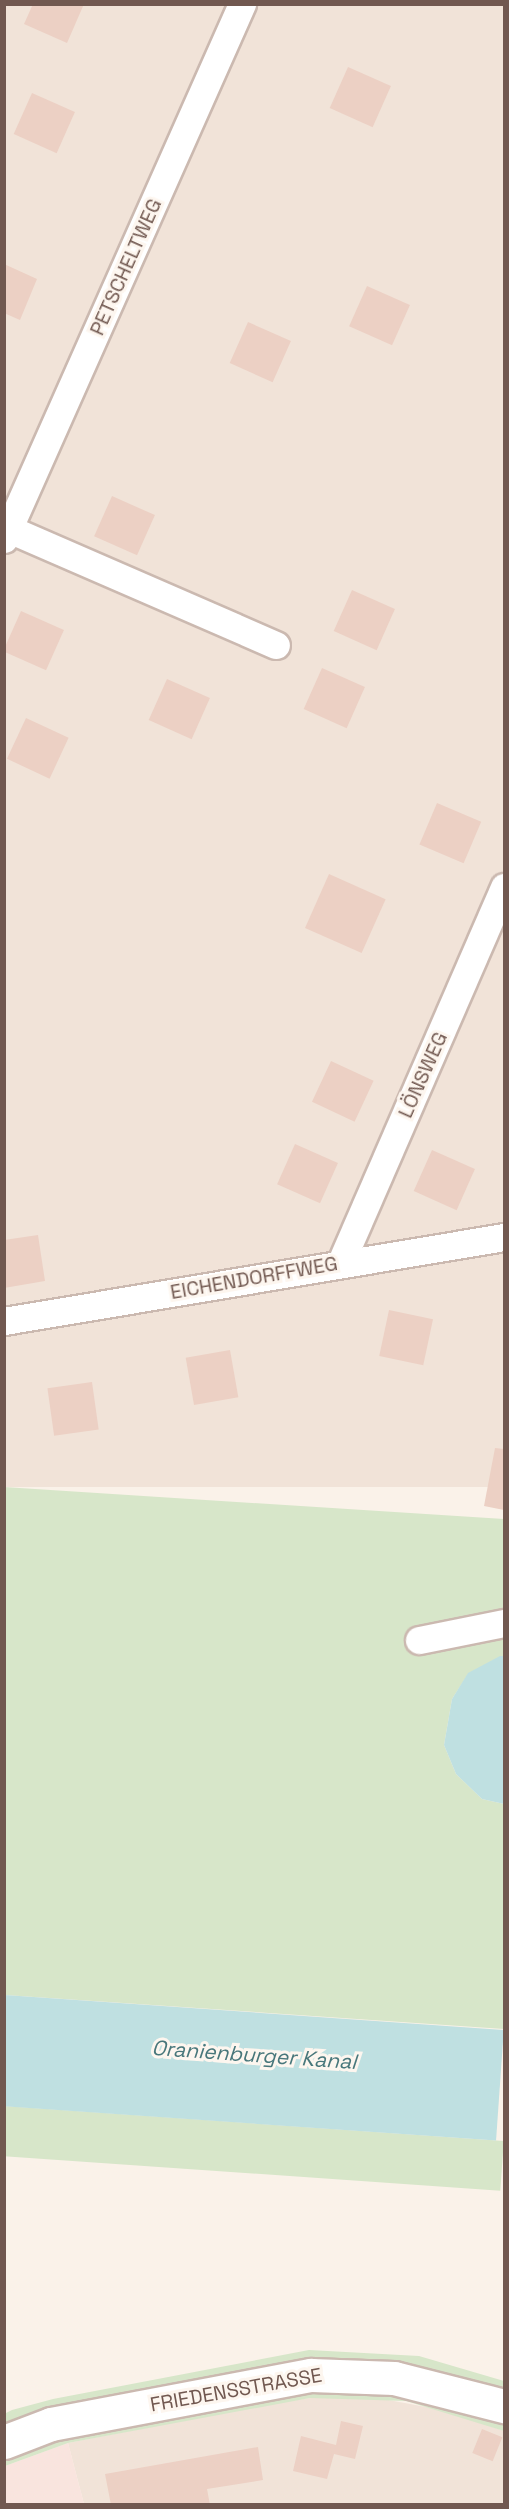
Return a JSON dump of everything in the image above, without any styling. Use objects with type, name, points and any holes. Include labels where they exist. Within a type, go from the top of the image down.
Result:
[{"type":"street","name":"PETSCHELTWEG","points":[[242,4],[7,534],[276,645]]},
{"type":"street","name":"LÖNSWEG","points":[[341,1262],[504,887]]},
{"type":"street","name":"EICHENDORFFWEG","points":[[4,1322],[341,1262],[504,1237]]},
{"type":"street","points":[[419,1640],[504,1623]]},
{"type":"street","name":"FRIEDENSSTRASSE","points":[[4,2442],[51,2424],[311,2375],[394,2378],[504,2406]]},
{"type":"shaded area","points":[[4,5],[504,5],[504,1487],[4,1487]]},
{"type":"shaded area","points":[[372,2397],[448,2411],[504,2431],[504,2504],[84,2504],[68,2443],[310,2398]]},
{"type":"shaded area","points":[[68,2443],[84,2504],[5,2504],[5,2466]]},
{"type":"green space","points":[[4,1487],[504,1519],[504,1656],[468,1674],[452,1699],[444,1745],[456,1774],[482,1799],[504,1804],[504,2029],[5,1995]]},
{"type":"green space","points":[[4,2106],[504,2141],[500,2191],[4,2156]]},
{"type":"green space","points":[[309,2350],[419,2356],[504,2381],[504,2431],[406,2401],[310,2398],[68,2443],[5,2466],[4,2414],[12,2410],[53,2399]]},
{"type":"water","points":[[504,1656],[504,1804],[482,1799],[456,1774],[444,1745],[452,1699],[468,1673]]},
{"type":"water","name":"Oranienburger Kanal","points":[[5,1995],[504,2030],[496,2141],[4,2106]]},
{"type":"building","points":[[33,4],[84,4],[67,43],[24,24]]},
{"type":"building","points":[[348,67],[391,86],[373,127],[330,108]]},
{"type":"building","points":[[32,93],[75,112],[57,153],[14,134]]},
{"type":"building","points":[[4,264],[37,279],[20,320],[4,313]]},
{"type":"building","points":[[367,286],[410,305],[392,345],[349,326]]},
{"type":"building","points":[[248,322],[291,341],[273,382],[230,363]]},
{"type":"building","points":[[112,496],[155,515],[137,555],[94,536]]},
{"type":"building","points":[[352,590],[395,609],[377,650],[334,631]]},
{"type":"building","points":[[21,611],[64,630],[46,670],[4,652]]},
{"type":"building","points":[[322,668],[365,687],[347,728],[304,709]]},
{"type":"building","points":[[167,679],[210,698],[192,739],[149,720]]},
{"type":"building","points":[[26,718],[69,738],[50,779],[7,759]]},
{"type":"building","points":[[437,803],[481,822],[464,863],[419,844]]},
{"type":"building","points":[[329,874],[386,899],[362,953],[305,928]]},
{"type":"building","points":[[331,1061],[374,1081],[355,1122],[312,1102]]},
{"type":"building","points":[[295,1144],[338,1163],[320,1203],[277,1184]]},
{"type":"building","points":[[432,1150],[475,1169],[457,1210],[414,1191]]},
{"type":"building","points":[[38,1235],[45,1281],[4,1288],[4,1240]]},
{"type":"building","points":[[389,1310],[433,1319],[423,1365],[379,1356]]},
{"type":"building","points":[[230,1350],[238,1397],[194,1405],[186,1358]]},
{"type":"building","points":[[92,1382],[99,1430],[54,1436],[47,1388]]},
{"type":"building","points":[[495,1448],[504,1449],[504,1510],[484,1506]]},
{"type":"building","points":[[341,2421],[363,2426],[355,2459],[334,2454],[327,2479],[293,2471],[301,2436],[336,2445]]},
{"type":"building","points":[[482,2429],[502,2437],[493,2461],[472,2453]]},
{"type":"building","points":[[258,2447],[263,2480],[207,2489],[210,2505],[111,2505],[105,2474]]}]
